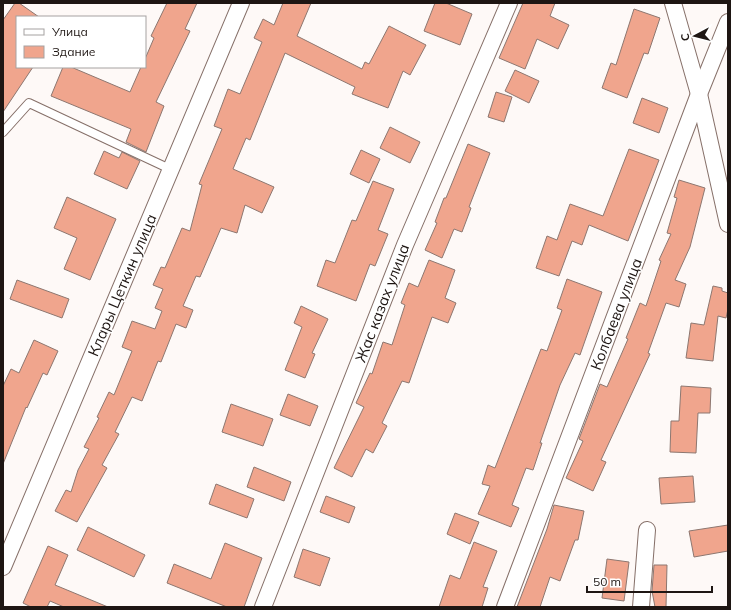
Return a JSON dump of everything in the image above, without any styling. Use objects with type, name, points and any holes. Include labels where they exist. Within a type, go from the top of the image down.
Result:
[{"type":"street","name":"Клары Цеткин улица","points":[[3,567],[241,3]]},
{"type":"street","name":"Жас казах улица","points":[[263,607],[405,245],[509,3]]},
{"type":"street","points":[[673,3],[699,94],[728,224]]},
{"type":"street","name":"Колбаева улица","points":[[505,607],[699,94],[728,22]]},
{"type":"street","points":[[641,607],[648,530]]},
{"type":"lane","points":[[3,132],[29,103],[170,169]]},
{"type":"building","points":[[15,3],[19,3],[38,16],[16,16],[16,68],[32,68],[3,112],[3,20]]},
{"type":"building","points":[[167,3],[197,3],[185,29],[190,31],[156,102],[164,106],[146,152],[126,142],[131,129],[51,96],[63,68],[73,68],[130,92],[141,68],[146,68],[146,57],[154,38],[151,36]]},
{"type":"building","points":[[283,3],[311,3],[297,36],[362,69],[365,62],[369,64],[389,26],[426,45],[410,75],[403,71],[388,108],[352,94],[355,87],[285,53],[250,140],[246,138],[233,169],[274,187],[262,213],[245,205],[237,233],[221,228],[200,277],[196,276],[183,306],[193,310],[186,328],[176,324],[161,362],[158,361],[142,401],[132,397],[115,432],[119,434],[102,465],[107,468],[77,522],[55,511],[66,490],[71,492],[78,470],[89,449],[84,447],[99,418],[97,417],[109,392],[114,395],[132,351],[122,347],[132,321],[155,329],[162,311],[155,308],[163,289],[153,285],[161,267],[165,268],[182,228],[190,231],[202,185],[199,184],[222,129],[214,126],[228,89],[240,94],[262,42],[254,38],[263,19],[274,25]]},
{"type":"building","points":[[435,3],[446,3],[472,14],[460,45],[424,31]]},
{"type":"building","points":[[523,3],[555,3],[550,16],[569,25],[558,49],[537,39],[525,69],[499,58]]},
{"type":"building","points":[[634,9],[660,18],[648,54],[644,53],[627,98],[602,88],[611,63],[616,65]]},
{"type":"building","points":[[515,70],[539,81],[529,103],[505,91]]},
{"type":"building","points":[[496,92],[512,97],[504,122],[488,117]]},
{"type":"building","points":[[642,98],[668,108],[659,133],[633,123]]},
{"type":"building","points":[[390,127],[420,142],[410,163],[380,148]]},
{"type":"building","points":[[468,144],[490,153],[469,207],[471,208],[462,232],[454,229],[442,258],[425,250],[437,223],[435,222],[444,198],[446,198]]},
{"type":"building","points":[[629,149],[659,160],[628,241],[589,225],[582,245],[572,241],[559,276],[536,268],[547,236],[557,240],[570,204],[603,216]]},
{"type":"building","points":[[361,150],[380,159],[369,183],[350,174]]},
{"type":"building","points":[[104,151],[119,158],[122,152],[140,161],[127,189],[94,174]]},
{"type":"building","points":[[679,180],[705,188],[690,247],[675,280],[686,284],[679,307],[666,303],[648,353],[650,354],[601,460],[606,462],[593,491],[566,478],[583,441],[579,439],[600,384],[607,387],[628,339],[626,338],[640,303],[646,306],[661,261],[659,260],[671,234],[667,233],[677,198],[674,197]]},
{"type":"building","points":[[373,181],[394,189],[378,230],[388,234],[375,266],[370,264],[356,301],[317,286],[326,260],[335,263],[352,220],[356,221]]},
{"type":"building","points":[[67,197],[116,219],[90,280],[64,269],[77,238],[54,228]]},
{"type":"building","points":[[429,260],[455,270],[445,298],[456,303],[448,323],[432,317],[409,383],[402,381],[382,423],[387,426],[373,453],[366,449],[352,477],[334,468],[364,407],[356,403],[370,373],[372,374],[383,342],[392,345],[405,305],[401,303],[409,283],[418,287]]},
{"type":"building","points":[[567,279],[602,292],[580,355],[575,353],[560,385],[540,443],[542,443],[533,470],[526,468],[512,505],[519,508],[511,527],[478,514],[490,486],[482,484],[488,465],[495,468],[541,349],[547,351],[562,310],[557,308]]},
{"type":"building","points":[[17,280],[69,299],[62,318],[10,299]]},
{"type":"building","points":[[713,286],[722,288],[722,291],[728,293],[728,309],[726,318],[718,316],[713,361],[686,358],[691,323],[704,325]]},
{"type":"building","points":[[301,306],[328,319],[312,353],[315,354],[305,378],[285,370],[302,327],[294,323]]},
{"type":"building","points":[[34,340],[58,351],[47,375],[43,373],[27,408],[26,407],[3,464],[3,386],[11,369],[19,373]]},
{"type":"building","points":[[681,386],[711,388],[710,413],[698,413],[696,453],[670,452],[671,421],[679,421]]},
{"type":"building","points":[[288,394],[318,406],[310,426],[280,415]]},
{"type":"building","points":[[231,404],[273,419],[263,446],[222,432]]},
{"type":"building","points":[[254,467],[291,482],[284,501],[247,487]]},
{"type":"building","points":[[693,476],[695,502],[661,504],[659,478]]},
{"type":"building","points":[[216,484],[254,499],[247,518],[209,504]]},
{"type":"building","points":[[326,496],[355,507],[349,523],[320,512]]},
{"type":"building","points":[[554,505],[584,511],[578,540],[575,540],[560,581],[550,577],[540,607],[517,607],[547,529]]},
{"type":"building","points":[[455,513],[479,522],[470,544],[447,534]]},
{"type":"building","points":[[728,525],[728,551],[694,557],[689,531]]},
{"type":"building","points":[[88,527],[145,555],[134,577],[77,550]]},
{"type":"building","points":[[474,542],[497,551],[483,587],[488,588],[482,607],[439,607],[450,575],[460,579]]},
{"type":"building","points":[[225,543],[262,558],[244,607],[227,607],[167,583],[174,564],[211,579]]},
{"type":"building","points":[[48,546],[68,555],[55,585],[108,607],[64,607],[50,601],[47,607],[31,607],[23,603]]},
{"type":"building","points":[[303,549],[330,558],[320,586],[294,577]]},
{"type":"building","points":[[607,559],[629,562],[624,601],[602,598]]},
{"type":"building","points":[[654,565],[667,565],[666,607],[655,607],[652,591]]}]
